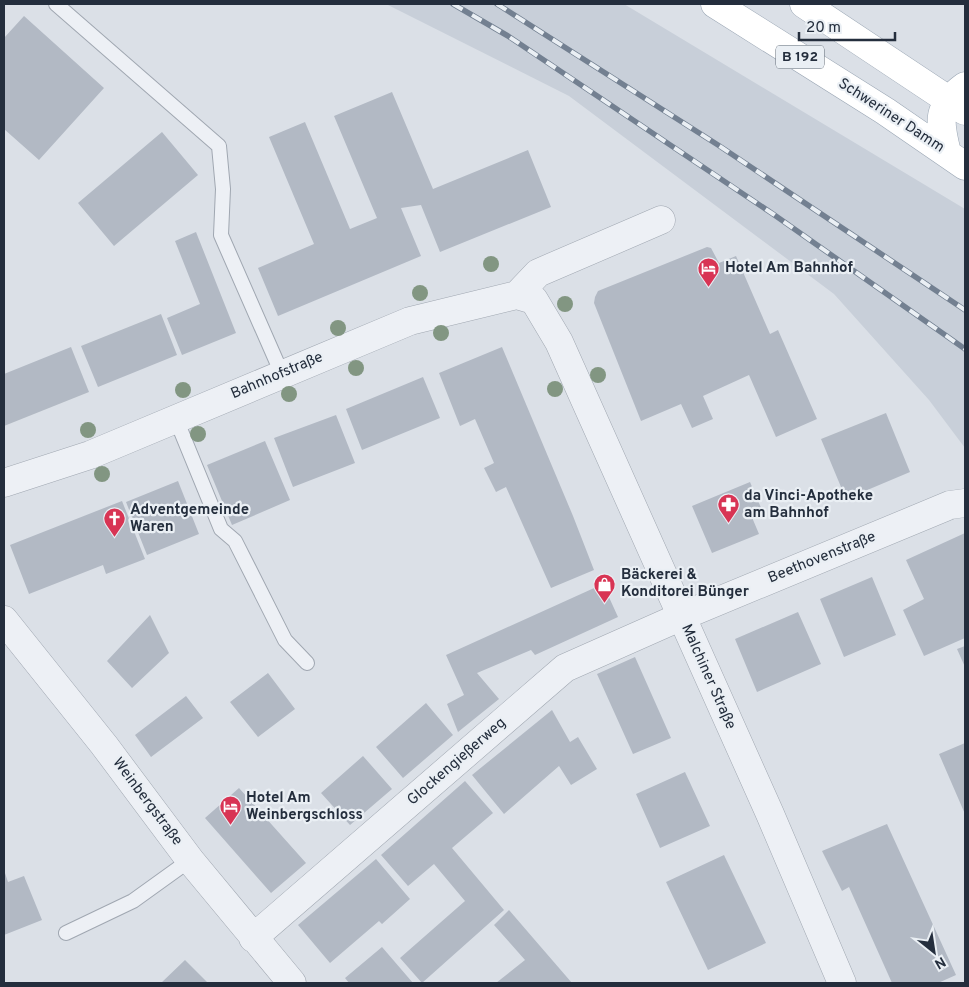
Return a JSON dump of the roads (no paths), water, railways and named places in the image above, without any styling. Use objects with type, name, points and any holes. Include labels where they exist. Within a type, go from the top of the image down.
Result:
[{"type":"main road","name":"Schweriner Damm","points":[[715,4],[911,129],[955,146]]},
{"type":"main road","name":"B 192","points":[[804,4],[960,99],[940,118],[955,146]]},
{"type":"street","points":[[517,295],[538,273],[661,220]]},
{"type":"street","name":"Bahnhofstraße","points":[[4,483],[90,455],[410,321],[517,295]]},
{"type":"street","name":"Malchiner Straße","points":[[517,295],[534,300],[559,342],[680,617],[770,814],[842,983]]},
{"type":"street","name":"Beethovenstraße","points":[[680,617],[950,505],[965,503]]},
{"type":"street","name":"Glockengießerweg","points":[[253,938],[565,668],[680,617]]},
{"type":"street","name":"Weinbergstraße","points":[[4,620],[104,745],[190,860],[292,983]]},
{"type":"lane","points":[[56,4],[219,146],[223,189],[221,235],[282,374]]},
{"type":"lane","points":[[176,419],[221,529],[236,541],[285,640],[307,663]]},
{"type":"lane","points":[[66,933],[133,901],[190,860]]},
{"type":"railway","points":[[453,4],[508,36],[773,214],[965,349]]},
{"type":"railway","points":[[497,4],[718,145],[965,310]]},
{"type":"place","name":"Hotel Am Bahnhof","points":[[709,287]]},
{"type":"place","name":"da Vinci-Apotheke am Bahnhof","points":[[728,524]]},
{"type":"place","name":"Adventgemeinde Waren","points":[[114,538]]},
{"type":"place","name":"Bäckerei & Konditorei Bünger","points":[[605,603]]},
{"type":"place","name":"Hotel Am Weinbergschloss","points":[[230,826]]}]
